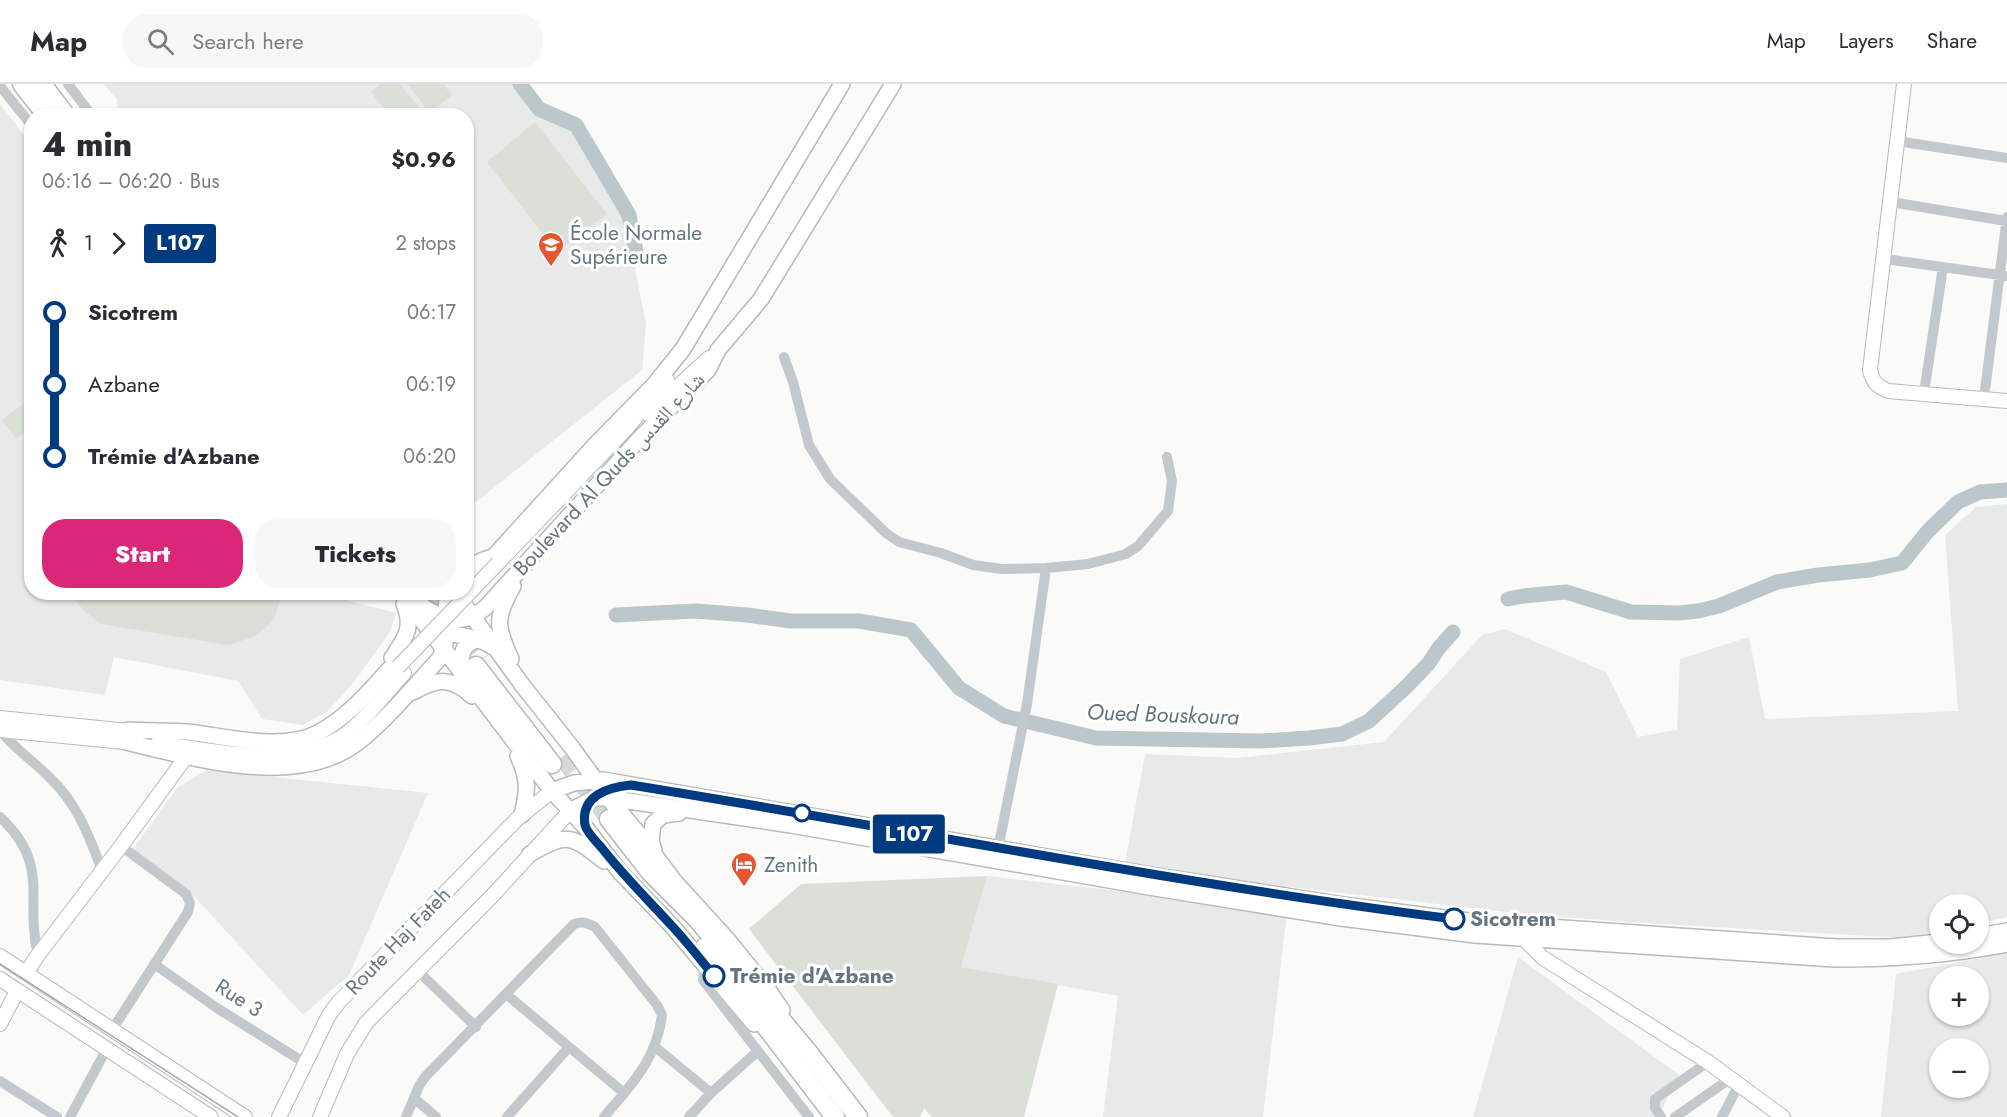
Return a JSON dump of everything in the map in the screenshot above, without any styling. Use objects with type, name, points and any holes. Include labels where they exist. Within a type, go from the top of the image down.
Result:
[{"type":"highway","points":[[22,84],[41,108]]},
{"type":"highway","points":[[42,84],[60,108]]},
{"type":"highway","points":[[479,662],[569,760]]},
{"type":"highway","points":[[598,824],[801,1058],[858,1117]]},
{"type":"highway","points":[[801,1058],[836,1117]]},
{"type":"main road","name":"Boulevard Al Quds شارع القدس","points":[[474,579],[498,562],[595,445],[654,385],[683,349],[720,291],[842,84]]},
{"type":"main road","name":"Boulevard Al Quds شارع القدس","points":[[473,617],[485,608],[668,409],[708,370],[718,350],[761,299],[893,84]]},
{"type":"main road","points":[[1904,84],[1870,370],[1872,379],[1877,386],[1888,391],[2007,401]]},
{"type":"main road","points":[[628,431],[685,355],[720,291]]},
{"type":"main road","points":[[474,589],[628,431],[718,350]]},
{"type":"main road","points":[[530,557],[502,606],[499,620],[504,643],[523,686],[569,760],[656,856],[675,882],[727,939],[769,991],[801,1058]]},
{"type":"main road","points":[[474,566],[498,562]]},
{"type":"main road","points":[[372,687],[406,636],[409,623],[404,600]]},
{"type":"main road","points":[[412,600],[446,628],[479,662]]},
{"type":"main road","name":"Boulevard Al Quds شارع القدس","points":[[425,600],[433,609],[445,600]]},
{"type":"main road","points":[[425,600],[446,628],[480,640]]},
{"type":"main road","points":[[0,718],[127,736],[201,760],[286,768],[322,761],[356,744],[440,658],[444,650],[446,628],[454,600]]},
{"type":"main road","points":[[461,600],[473,617],[479,662],[493,714]]},
{"type":"main road","points":[[0,730],[127,736],[258,748],[282,749],[304,746],[319,741],[342,728],[401,670],[464,600]]},
{"type":"main road","points":[[127,736],[186,732],[268,742],[297,740],[315,735],[347,714],[420,636],[473,617]]},
{"type":"main road","points":[[480,640],[470,642],[463,650],[479,662],[523,686]]},
{"type":"main road","points":[[479,662],[480,640]]},
{"type":"main road","points":[[444,650],[479,662]]},
{"type":"main road","points":[[402,698],[435,681],[446,681],[467,691],[493,714],[534,767],[568,788],[1341,918],[1475,935],[1520,932],[1836,947],[1890,947],[1929,943]]},
{"type":"main road","points":[[505,729],[527,777],[527,794],[522,815]]},
{"type":"main road","points":[[26,973],[186,756]]},
{"type":"main road","points":[[569,760],[631,785],[998,849],[1343,905],[1476,922],[1520,932],[1835,959],[1892,959],[2007,944]]},
{"type":"main road","points":[[569,760],[570,810]]},
{"type":"main road","points":[[570,810],[600,792],[631,785]]},
{"type":"main road","points":[[568,788],[570,810]]},
{"type":"main road","name":"Route Haj Fateh","points":[[279,1117],[329,1015],[338,1003],[522,815],[568,788]]},
{"type":"main road","points":[[600,792],[586,811],[598,824],[619,870]]},
{"type":"main road","points":[[570,810],[598,824]]},
{"type":"main road","name":"Route Haj Fateh","points":[[320,1117],[355,1039],[366,1023],[570,810]]},
{"type":"main road","points":[[656,856],[651,841],[651,832],[657,819],[671,813],[700,812]]},
{"type":"main road","points":[[530,854],[563,839],[574,840],[583,843],[619,870],[673,927],[752,1022],[801,1058]]},
{"type":"main road","points":[[1989,934],[2007,931]]},
{"type":"main road","points":[[1520,932],[1543,958],[1708,1062],[1783,1117]]},
{"type":"main road","points":[[0,956],[245,1117]]},
{"type":"main road","points":[[0,979],[211,1117]]},
{"type":"main road","points":[[0,1024],[17,991]]},
{"type":"street","points":[[68,84],[86,108]]},
{"type":"street","points":[[0,86],[24,116]]},
{"type":"street","points":[[1897,141],[2007,158]]},
{"type":"street","points":[[1891,202],[2006,222]]},
{"type":"street","points":[[1984,398],[2003,276],[2007,217]]},
{"type":"street","points":[[1885,259],[2003,276]]},
{"type":"street","points":[[1924,393],[1943,267]]},
{"type":"street","points":[[784,357],[793,382],[809,445],[820,465],[839,490],[899,542],[941,553],[973,565],[1002,569],[1088,564],[1113,558],[1138,546],[1168,511],[1172,481],[1167,457]]},
{"type":"street","points":[[998,849],[1027,704],[1046,568]]},
{"type":"street","points":[[0,718],[0,723]]},
{"type":"street","points":[[0,730],[12,744],[50,777],[71,802],[87,831],[102,870]]},
{"type":"street","points":[[0,817],[27,852],[32,867],[34,935],[38,955]]},
{"type":"street","points":[[112,1030],[188,912],[190,903],[186,894],[121,846]]},
{"type":"street","points":[[406,1117],[425,1077],[574,924],[586,922],[595,927],[661,1011],[661,1023],[643,1071],[604,1117]]},
{"type":"street","name":"Rue 3","points":[[154,964],[217,1008],[305,1064]]},
{"type":"street","points":[[705,966],[703,980],[808,1116]]},
{"type":"street","points":[[418,971],[476,1027]]},
{"type":"street","points":[[507,994],[624,1093]]},
{"type":"street","points":[[654,1046],[711,1093]]},
{"type":"street","points":[[507,1117],[569,1047]]},
{"type":"street","points":[[70,1117],[106,1050]]},
{"type":"street","points":[[689,1117],[711,1093],[758,1051]]},
{"type":"street","points":[[1662,1117],[1654,1108],[1655,1099],[1708,1062]]},
{"type":"street","points":[[0,1081],[57,1117]]},
{"type":"street","points":[[1722,1117],[1735,1081]]},
{"type":"street","points":[[1675,1117],[1735,1081]]},
{"type":"street","points":[[414,1098],[436,1117]]},
{"type":"shaded area","name":"École Normale Supérieure","points":[[104,84],[513,84],[538,116],[573,126],[624,211],[646,325],[642,370],[474,503],[474,108],[118,108],[117,100]]},
{"type":"shaded area","points":[[380,84],[400,84],[419,108],[384,108],[371,92]]},
{"type":"shaded area","points":[[407,84],[443,84],[452,95],[436,108],[426,108]]},
{"type":"shaded area","points":[[0,104],[24,135],[24,600],[347,600],[396,613],[390,632],[353,683],[328,711],[303,725],[262,719],[238,681],[114,657],[105,695],[0,680]]},
{"type":"shaded area","points":[[535,122],[607,214],[557,252],[487,162]]},
{"type":"shaded area","points":[[24,403],[24,434],[17,439],[2,420]]},
{"type":"shaded area","points":[[2007,504],[2007,917],[1989,921],[1989,894],[1929,894],[1929,933],[1906,938],[1524,914],[1290,887],[1263,1117],[1103,1117],[1118,996],[961,967],[987,876],[1120,891],[1145,754],[1237,758],[1384,742],[1482,635],[1505,629],[1606,672],[1638,737],[1677,730],[1680,659],[1749,637],[1765,719],[1958,711],[1945,535],[1976,507]]},
{"type":"shaded area","points":[[76,600],[280,600],[273,621],[256,636],[228,645],[101,624]]},
{"type":"shaded area","points":[[207,770],[428,793],[349,975],[303,1015],[195,897],[133,849],[178,787]]},
{"type":"shaded area","points":[[987,876],[961,967],[1058,984],[1024,1117],[932,1117],[924,1108],[920,1117],[893,1117],[749,929],[801,884]]},
{"type":"shaded area","points":[[2007,953],[2007,1117],[1881,1117],[1896,974],[1929,968],[1929,1026],[1989,1026],[1989,966],[1938,966]]},
{"type":"shaded area","points":[[1518,957],[1679,1075],[1658,1117],[1473,1117]]},
{"type":"waterway","name":"Oued Bouskoura","points":[[520,84],[539,109],[576,125],[629,215],[636,252]]},
{"type":"waterway","name":"Oued Bouskoura","points":[[1508,599],[1566,592],[1631,612],[1698,611],[1719,606],[1777,582],[1870,570],[1902,563],[1928,531],[1958,502],[1980,492],[2007,490]]},
{"type":"waterway","name":"Oued Bouskoura","points":[[616,615],[696,611],[791,621],[859,621],[911,630],[959,688],[1004,716],[1096,738],[1261,741],[1342,734],[1369,721],[1429,663],[1453,632]]},
{"type":"tunnel","points":[[442,600],[485,658]]},
{"type":"tunnel","points":[[562,757],[609,819]]},
{"type":"tram line","points":[[0,964],[238,1117]]},
{"type":"bus line","name":"L107","points":[[714,976],[673,927],[620,872],[586,828],[585,816],[588,806],[602,791],[631,785],[1151,875],[1343,905],[1454,919]]},
{"type":"place","name":"École Normale Supérieure","points":[[551,268]]},
{"type":"place","name":"Zenith","points":[[744,888]]},
{"type":"place","name":"Sicotrem","points":[[1454,919]]},
{"type":"place","name":"Trémie d'Azbane","points":[[714,976]]}]
